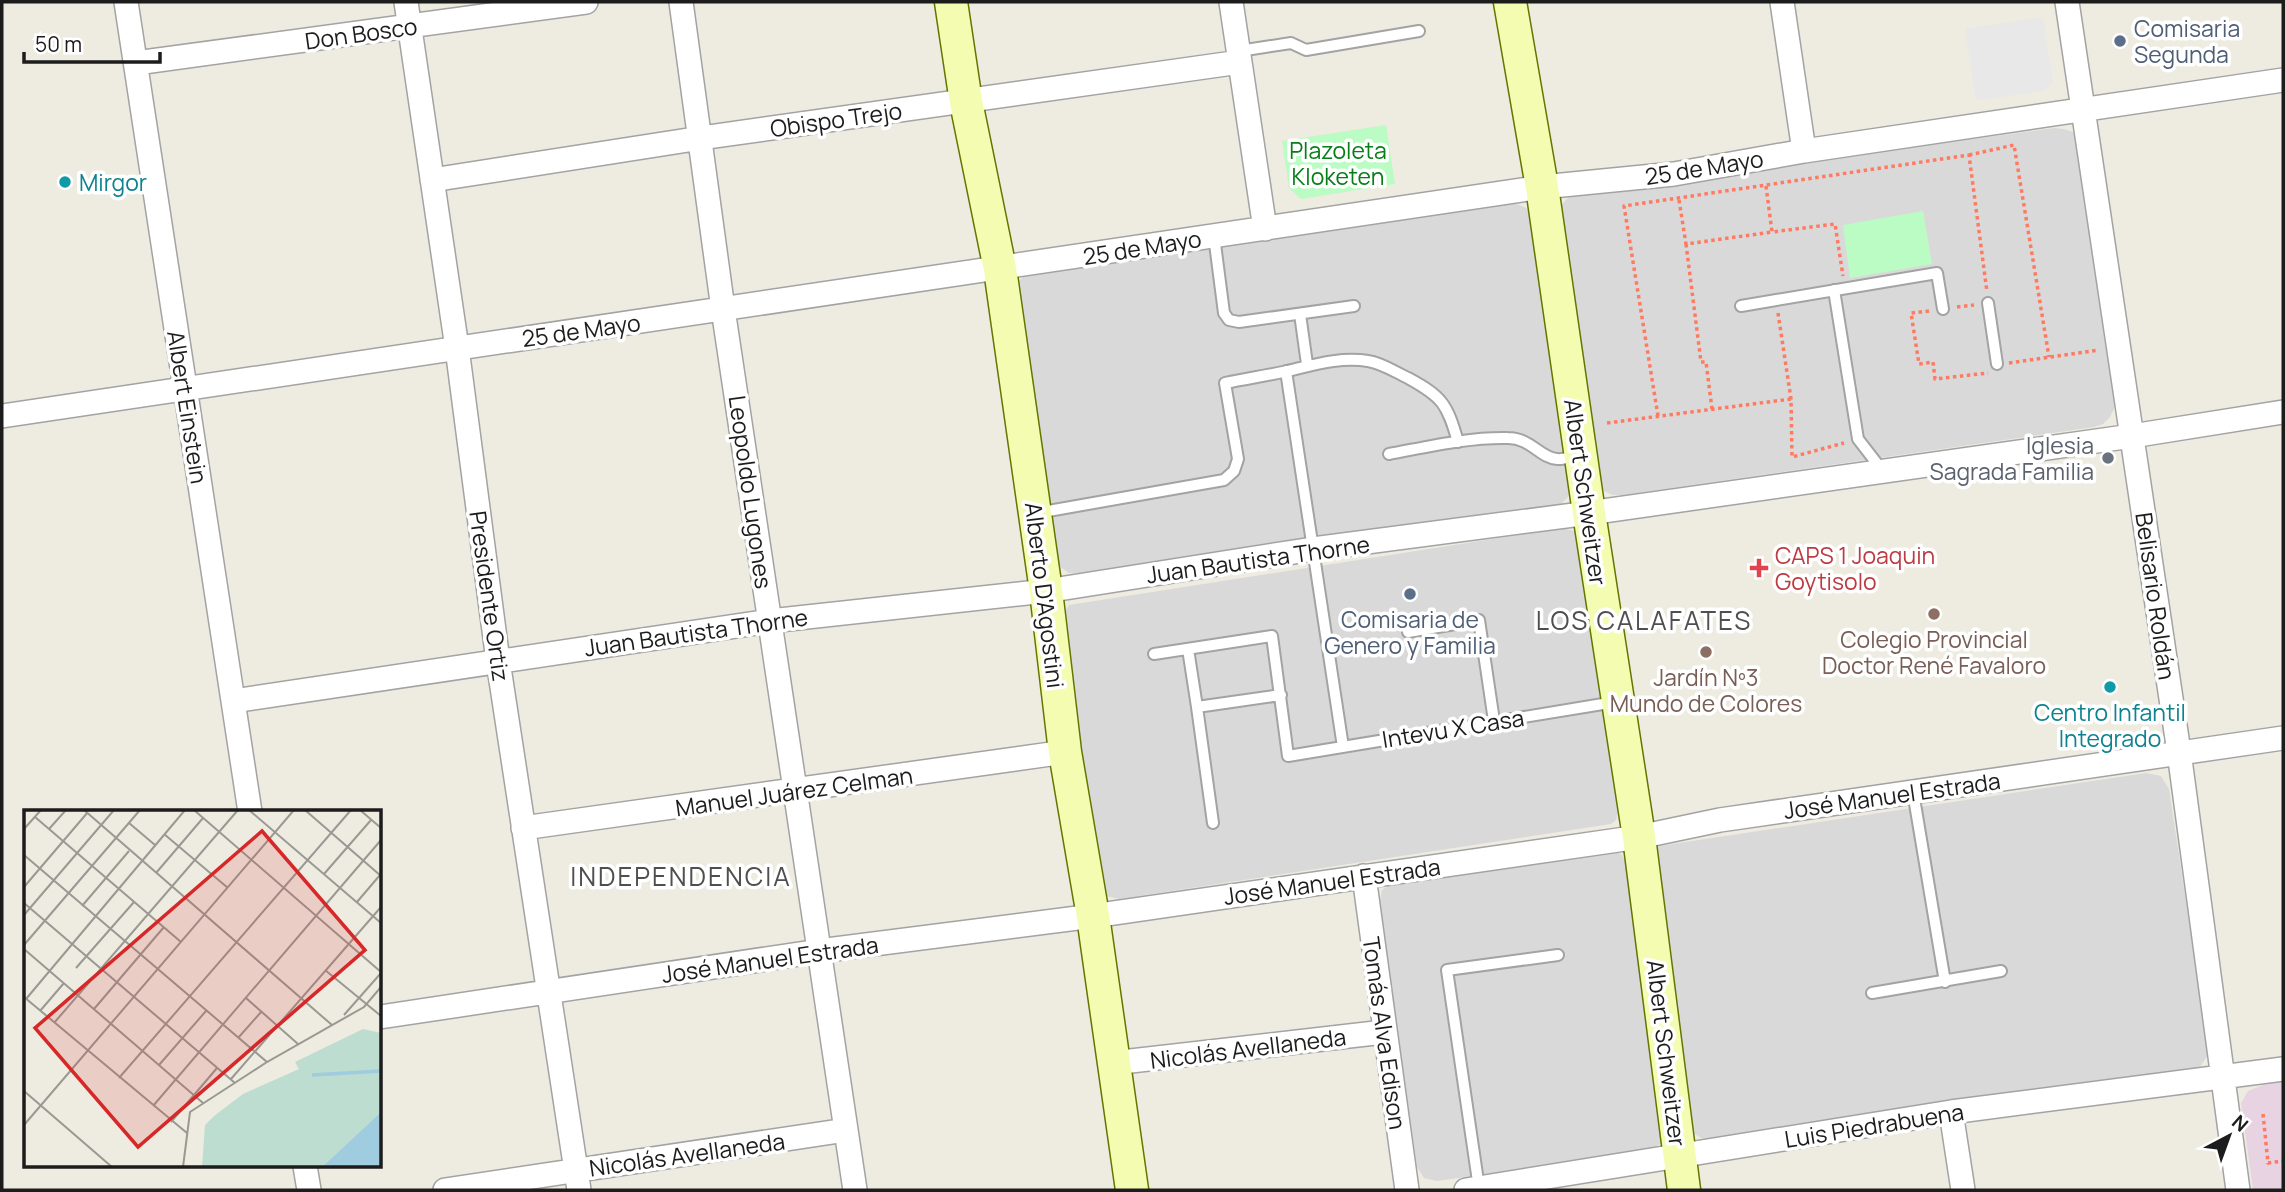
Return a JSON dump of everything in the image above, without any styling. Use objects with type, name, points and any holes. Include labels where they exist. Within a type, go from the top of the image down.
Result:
[{"type":"main road","name":"Alberto D'Agostini","points":[[951,2],[966,102],[1000,269],[1046,591],[1065,752],[1093,916],[1132,1190]]},
{"type":"main road","name":"Albert Schweitzer","points":[[1510,2],[1542,187],[1588,513],[1639,837],[1684,1190]]},
{"type":"street","name":"Albert Einstein","points":[[126,2],[250,810]]},
{"type":"street","name":"Presidente Ortiz","points":[[406,2],[457,348],[498,660],[577,1180]]},
{"type":"street","name":"Don Bosco","points":[[136,63],[586,2]]},
{"type":"street","name":"Leopoldo Lugones","points":[[681,2],[723,309],[855,1190]]},
{"type":"street","points":[[1231,2],[1265,229]]},
{"type":"street","points":[[1782,2],[1804,151]]},
{"type":"street","name":"Belisario Roldán","points":[[2067,2],[2179,752],[2238,1190]]},
{"type":"street","name":"Obispo Trejo","points":[[432,180],[701,138],[966,102],[1240,57]]},
{"type":"street","name":"25 de Mayo","points":[[2,416],[1542,187],[1674,174],[1804,151],[2283,80]]},
{"type":"street","name":"Juan Bautista Thorne","points":[[233,701],[770,621],[1046,591],[1313,549],[1588,513],[2283,412]]},
{"type":"street","name":"José Manuel Estrada","points":[[382,1017],[819,951],[1093,916],[1639,837],[1720,820],[2283,738]]},
{"type":"street","name":"Manuel Juárez Celman","points":[[523,828],[1065,752]]},
{"type":"street","name":"Tomás Alva Edison","points":[[1364,876],[1407,1190]]},
{"type":"street","name":"Nicolás Avellaneda","points":[[1113,1063],[1384,1032]]},
{"type":"street","name":"Luis Piedrabuena","points":[[1473,1189],[1951,1112],[2283,1069]]},
{"type":"street","points":[[1951,1112],[1963,1190]]},
{"type":"street","name":"Nicolás Avellaneda","points":[[445,1190],[577,1180],[846,1130]]},
{"type":"street","points":[[305,1168],[309,1190]]},
{"type":"lane","points":[[1240,57],[1291,43],[1306,50],[1419,31]]},
{"type":"lane","points":[[1214,236],[1224,313],[1229,320],[1239,322],[1354,306]]},
{"type":"lane","points":[[1741,306],[1937,274],[1944,309]]},
{"type":"lane","points":[[1839,290],[1858,439],[1883,471]]},
{"type":"lane","points":[[1988,303],[1997,364]]},
{"type":"lane","points":[[1300,314],[1307,365]]},
{"type":"lane","points":[[1035,514],[1224,480],[1234,471],[1238,459],[1225,383],[1307,365],[1368,361],[1427,388],[1441,399],[1448,411],[1458,442]]},
{"type":"lane","points":[[1286,371],[1343,747]]},
{"type":"lane","points":[[1389,454],[1458,442],[1508,438],[1524,440],[1546,456],[1556,459],[1580,455]]},
{"type":"lane","points":[[1408,632],[1479,621],[1494,721]]},
{"type":"lane","points":[[1154,654],[1272,636],[1280,695],[1197,707]]},
{"type":"lane","points":[[1188,649],[1213,824]]},
{"type":"lane","name":"Intevu X Casa","points":[[1280,695],[1288,756],[1618,702]]},
{"type":"lane","points":[[1913,792],[1945,982]]},
{"type":"lane","points":[[1473,1189],[1447,970],[1558,955]]},
{"type":"lane","points":[[1872,993],[2001,971]]},
{"type":"path","points":[[1658,416],[1624,206],[1969,155],[2014,145],[2049,357]]},
{"type":"path","points":[[1969,155],[1988,303]]},
{"type":"path","points":[[1766,186],[1772,232]]},
{"type":"path","points":[[1679,199],[1701,362],[1706,362],[1712,409]]},
{"type":"path","points":[[1686,244],[1835,225],[1839,290]]},
{"type":"path","points":[[1776,300],[1791,399],[1792,457],[1858,439]]},
{"type":"path","points":[[1607,423],[1791,399]]},
{"type":"path","points":[[2263,1114],[2268,1163],[2283,1161]]},
{"type":"shaded area","points":[[2043,17],[2053,82],[2046,90],[1976,101],[1965,29]]},
{"type":"shaded area","points":[[2054,128],[2073,132],[2083,148],[2114,399],[2114,409],[2103,424],[1623,495],[1613,495],[1598,484],[1559,212],[1569,197],[1578,193]]},
{"type":"shaded area","points":[[1517,204],[1532,215],[1572,488],[1561,504],[1079,573],[1069,573],[1054,562],[1017,283],[1024,276]]},
{"type":"shaded area","points":[[1563,528],[1578,535],[1619,807],[1616,820],[1611,824],[1119,899],[1106,896],[1102,891],[1062,616],[1069,605]]},
{"type":"shaded area","points":[[2146,773],[2161,776],[2169,789],[2208,1047],[2208,1055],[2199,1068],[1708,1139],[1690,1131],[1654,851],[1659,846]]},
{"type":"shaded area","points":[[1614,851],[1621,854],[1629,867],[1663,1142],[1650,1150],[1437,1181],[1424,1178],[1417,1167],[1379,904],[1382,890],[1393,883]]},
{"type":"shaded area","points":[[2283,1082],[2283,1190],[2253,1190],[2241,1103],[2248,1091]]},
{"type":"green space","name":"Plazoleta Kloketen","points":[[1386,125],[1395,184],[1301,199],[1289,188],[1282,141]]},
{"type":"green space","points":[[1923,211],[1932,264],[1850,278],[1843,225]]},
{"type":"place","name":"Comisaria Segunda","points":[[2120,41]]},
{"type":"place","name":"Mirgor","points":[[65,182]]},
{"type":"place","name":"Iglesia Sagrada Familia","points":[[2108,458]]},
{"type":"place","name":"CAPS 1 Joaquin Goytisolo","points":[[1759,568]]},
{"type":"place","name":"Comisaria de Genero y Familia","points":[[1410,594]]},
{"type":"place","name":"Colegio Provincial Doctor René Favaloro","points":[[1934,614]]},
{"type":"place","name":"Jardín Nº3 Mundo de Colores","points":[[1706,652]]},
{"type":"place","name":"Centro Infantil Integrado","points":[[2110,687]]},
{"type":"district","name":"LOS CALAFATES","points":[[1644,620]]},
{"type":"district","name":"INDEPENDENCIA","points":[[681,876]]}]
